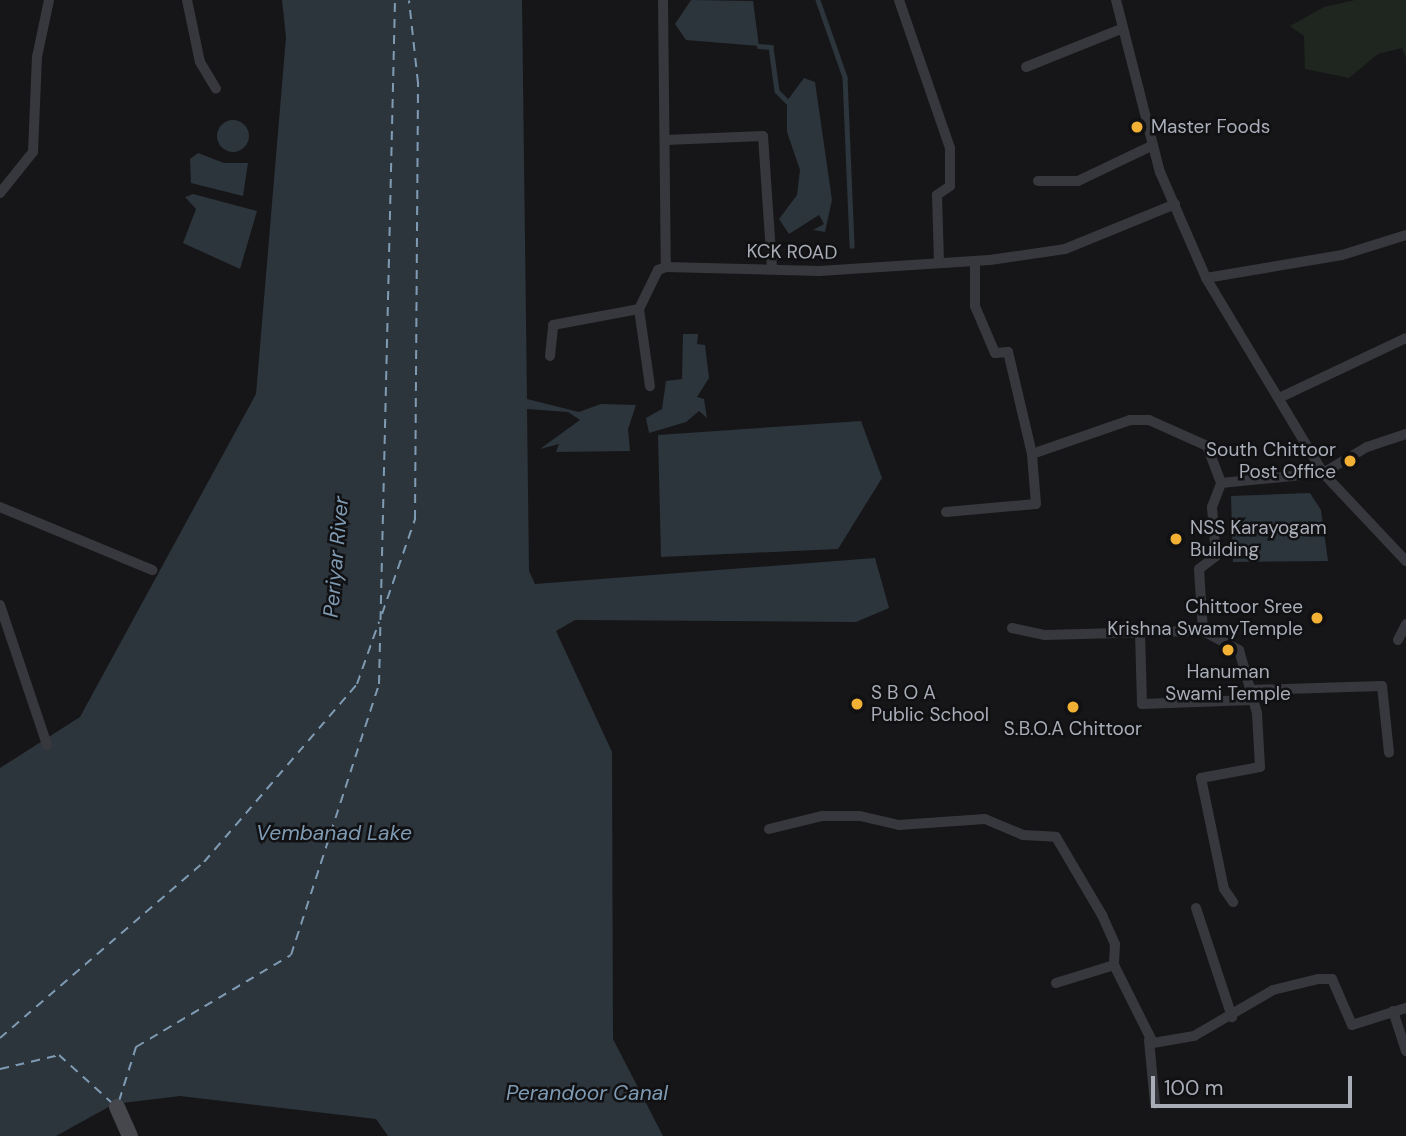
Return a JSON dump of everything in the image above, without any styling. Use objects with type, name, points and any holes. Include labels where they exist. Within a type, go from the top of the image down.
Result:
[{"type":"street","points":[[0,193],[33,152],[37,57],[49,0]]},
{"type":"street","points":[[187,0],[200,62],[216,89]]},
{"type":"street","points":[[650,386],[639,309],[658,270],[666,267],[663,0]]},
{"type":"street","points":[[899,0],[950,148],[950,186],[937,195],[939,263]]},
{"type":"street","points":[[1116,0],[1121,29],[1153,145],[1206,278],[1324,474],[1406,561]]},
{"type":"street","points":[[1026,67],[1121,29]]},
{"type":"street","points":[[665,140],[763,136],[772,269]]},
{"type":"street","points":[[1038,181],[1078,181],[1153,145]]},
{"type":"street","name":"KCK ROAD","points":[[666,267],[772,269],[975,261],[1065,249],[1175,204]]},
{"type":"street","points":[[1206,278],[1342,255],[1406,235]]},
{"type":"street","points":[[946,512],[1037,504],[1032,454],[1007,352],[995,353],[975,306],[975,261]]},
{"type":"street","points":[[550,356],[553,325],[639,309]]},
{"type":"street","points":[[1279,398],[1406,338]]},
{"type":"street","points":[[1032,454],[1130,420],[1149,420],[1207,446],[1221,483],[1212,507],[1216,556],[1199,569],[1203,631]]},
{"type":"street","points":[[1221,483],[1324,474],[1367,447],[1406,434]]},
{"type":"street","points":[[0,508],[152,570]]},
{"type":"street","points":[[0,605],[27,699],[47,746]]},
{"type":"street","points":[[1398,640],[1406,624]]},
{"type":"street","points":[[1012,628],[1045,635],[1203,631],[1239,650],[1252,695],[1260,766],[1201,778],[1224,889],[1233,902]]},
{"type":"street","points":[[1140,632],[1142,704],[1382,686],[1389,753]]},
{"type":"street","points":[[769,829],[860,816],[899,825],[985,819],[1023,835],[1056,837],[1102,915],[1115,944],[1114,965],[1149,1041],[1155,1104]]},
{"type":"street","points":[[1196,908],[1232,1017]]},
{"type":"street","points":[[1056,983],[1114,965]]},
{"type":"street","points":[[1149,1041],[1186,1038],[1232,1017],[1273,990],[1326,978],[1352,1025],[1406,1008]]},
{"type":"street","points":[[1394,1012],[1406,1051]]},
{"type":"street","points":[[117,1107],[130,1136]]},
{"type":"shaded area","points":[[1355,0],[1406,0],[1406,58],[1402,48],[1378,54],[1349,78],[1305,69],[1304,36],[1290,26],[1324,7]]},
{"type":"water","name":"Vembanad Lake","points":[[282,0],[522,0],[527,399],[579,412],[601,404],[636,405],[628,429],[630,451],[556,452],[559,444],[540,449],[580,420],[568,412],[527,409],[529,571],[535,584],[875,558],[889,608],[856,622],[575,620],[556,631],[612,752],[613,1039],[663,1136],[388,1136],[376,1119],[180,1096],[114,1104],[56,1136],[0,1136],[0,768],[80,717],[256,394],[286,37]]},
{"type":"water","points":[[691,0],[753,1],[759,46],[686,40],[675,24]]},
{"type":"water","points":[[804,78],[815,82],[832,200],[825,232],[813,230],[824,224],[819,215],[789,234],[779,219],[797,195],[800,170],[787,132],[787,101]]},
{"type":"water","points":[[233,120],[244,125],[249,136],[244,147],[233,152],[222,147],[217,136],[222,125]]},
{"type":"water","points":[[198,153],[224,163],[248,163],[243,196],[191,183],[190,159]]},
{"type":"water","points":[[193,194],[257,211],[240,269],[183,243],[196,209],[185,197]]},
{"type":"water","points":[[683,334],[698,334],[697,344],[705,345],[709,378],[697,397],[704,399],[707,418],[699,411],[686,422],[649,433],[646,418],[662,409],[666,381],[682,379]]},
{"type":"water","points":[[861,421],[882,478],[838,549],[661,557],[658,435]]},
{"type":"water","points":[[1310,493],[1321,510],[1328,561],[1233,562],[1231,496]]},
{"type":"waterway","points":[[818,0],[845,77],[852,246]]},
{"type":"waterway","points":[[759,46],[771,47],[777,91],[787,101]]},
{"type":"ferry route","points":[[119,1101],[136,1047],[291,955],[379,684],[395,0]]},
{"type":"ferry route","points":[[382,614],[415,519],[418,83],[409,0]]},
{"type":"ferry route","points":[[0,1038],[204,862],[357,684],[379,622]]},
{"type":"ferry route","points":[[0,1069],[59,1055],[112,1103]]},
{"type":"place","name":"Master Foods","points":[[1137,127]]},
{"type":"place","name":"South Chittoor Post Office","points":[[1350,461]]},
{"type":"place","name":"NSS Karayogam Building","points":[[1176,539]]},
{"type":"place","name":"Chittoor Sree Krishna SwamyTemple","points":[[1317,618]]},
{"type":"place","name":"Hanuman Swami Temple","points":[[1228,650]]},
{"type":"place","name":"S B O A Public School","points":[[857,704]]},
{"type":"place","name":"S.B.O.A Chittoor","points":[[1073,707]]},
{"type":"water label","name":"Periyar River","points":[[336,557]]},
{"type":"water label","name":"Perandoor Canal","points":[[587,1093]]}]
